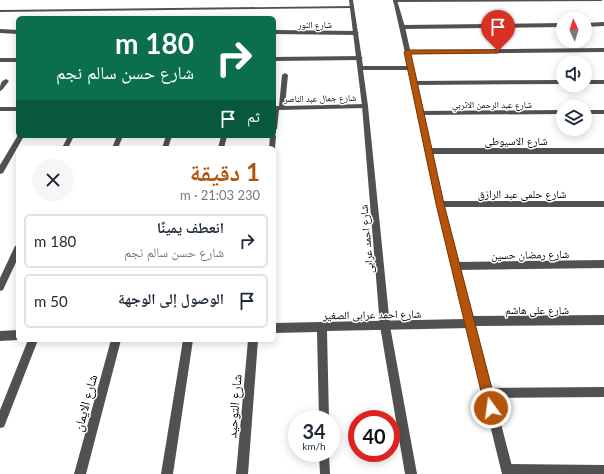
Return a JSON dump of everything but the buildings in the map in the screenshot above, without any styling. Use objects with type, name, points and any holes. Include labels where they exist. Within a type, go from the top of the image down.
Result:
[{"type":"street","points":[[601,0],[395,1],[402,27],[440,204],[507,472],[604,471]]},
{"type":"street","points":[[0,11],[352,4]]},
{"type":"street","name":"شارع احمد عرابى","points":[[352,4],[365,106],[385,326],[411,474]]},
{"type":"street","points":[[592,25],[604,24]]},
{"type":"street","points":[[402,27],[556,25]]},
{"type":"street","points":[[0,32],[16,32]]},
{"type":"street","name":"شارع النور","points":[[276,32],[356,33]]},
{"type":"street","points":[[407,52],[604,50]]},
{"type":"street","points":[[276,59],[360,58]]},
{"type":"street","points":[[0,60],[16,60]]},
{"type":"street","points":[[361,68],[411,68]]},
{"type":"street","points":[[277,108],[285,75]]},
{"type":"street","points":[[0,89],[6,81]]},
{"type":"street","points":[[414,83],[556,82]]},
{"type":"street","points":[[592,82],[604,82]]},
{"type":"street","name":"شارع جمال عبد الناصر","points":[[277,108],[365,106]]},
{"type":"street","points":[[0,109],[16,109]]},
{"type":"street","name":"شارع عبد الرحمن الاتربي","points":[[420,113],[556,112]]},
{"type":"street","points":[[592,112],[604,112]]},
{"type":"street","points":[[0,171],[20,138]]},
{"type":"street","name":"شارع الاسيوطى","points":[[429,151],[604,151]]},
{"type":"street","name":"شارع حلمى عبد الرازق","points":[[440,204],[604,204]]},
{"type":"street","points":[[0,287],[16,252]]},
{"type":"street","name":"شارع رمضان حسين","points":[[456,266],[604,264]]},
{"type":"street","name":"شارع على هاشم","points":[[470,322],[604,320]]},
{"type":"street","name":"شارع احمد عرابى الصغير","points":[[276,328],[385,326],[470,322]]},
{"type":"street","points":[[322,327],[324,410]]},
{"type":"street","points":[[0,336],[16,335]]},
{"type":"street","points":[[0,423],[32,342]]},
{"type":"street","name":"شارع الايمان","points":[[80,474],[115,342]]},
{"type":"street","points":[[166,474],[188,342]]},
{"type":"street","name":"شارع التوحيد","points":[[242,474],[253,342]]},
{"type":"street","points":[[487,392],[604,392]]},
{"type":"street","points":[[324,462],[325,472]]},
{"type":"route","points":[[491,408],[440,204],[407,52],[498,51]]}]
